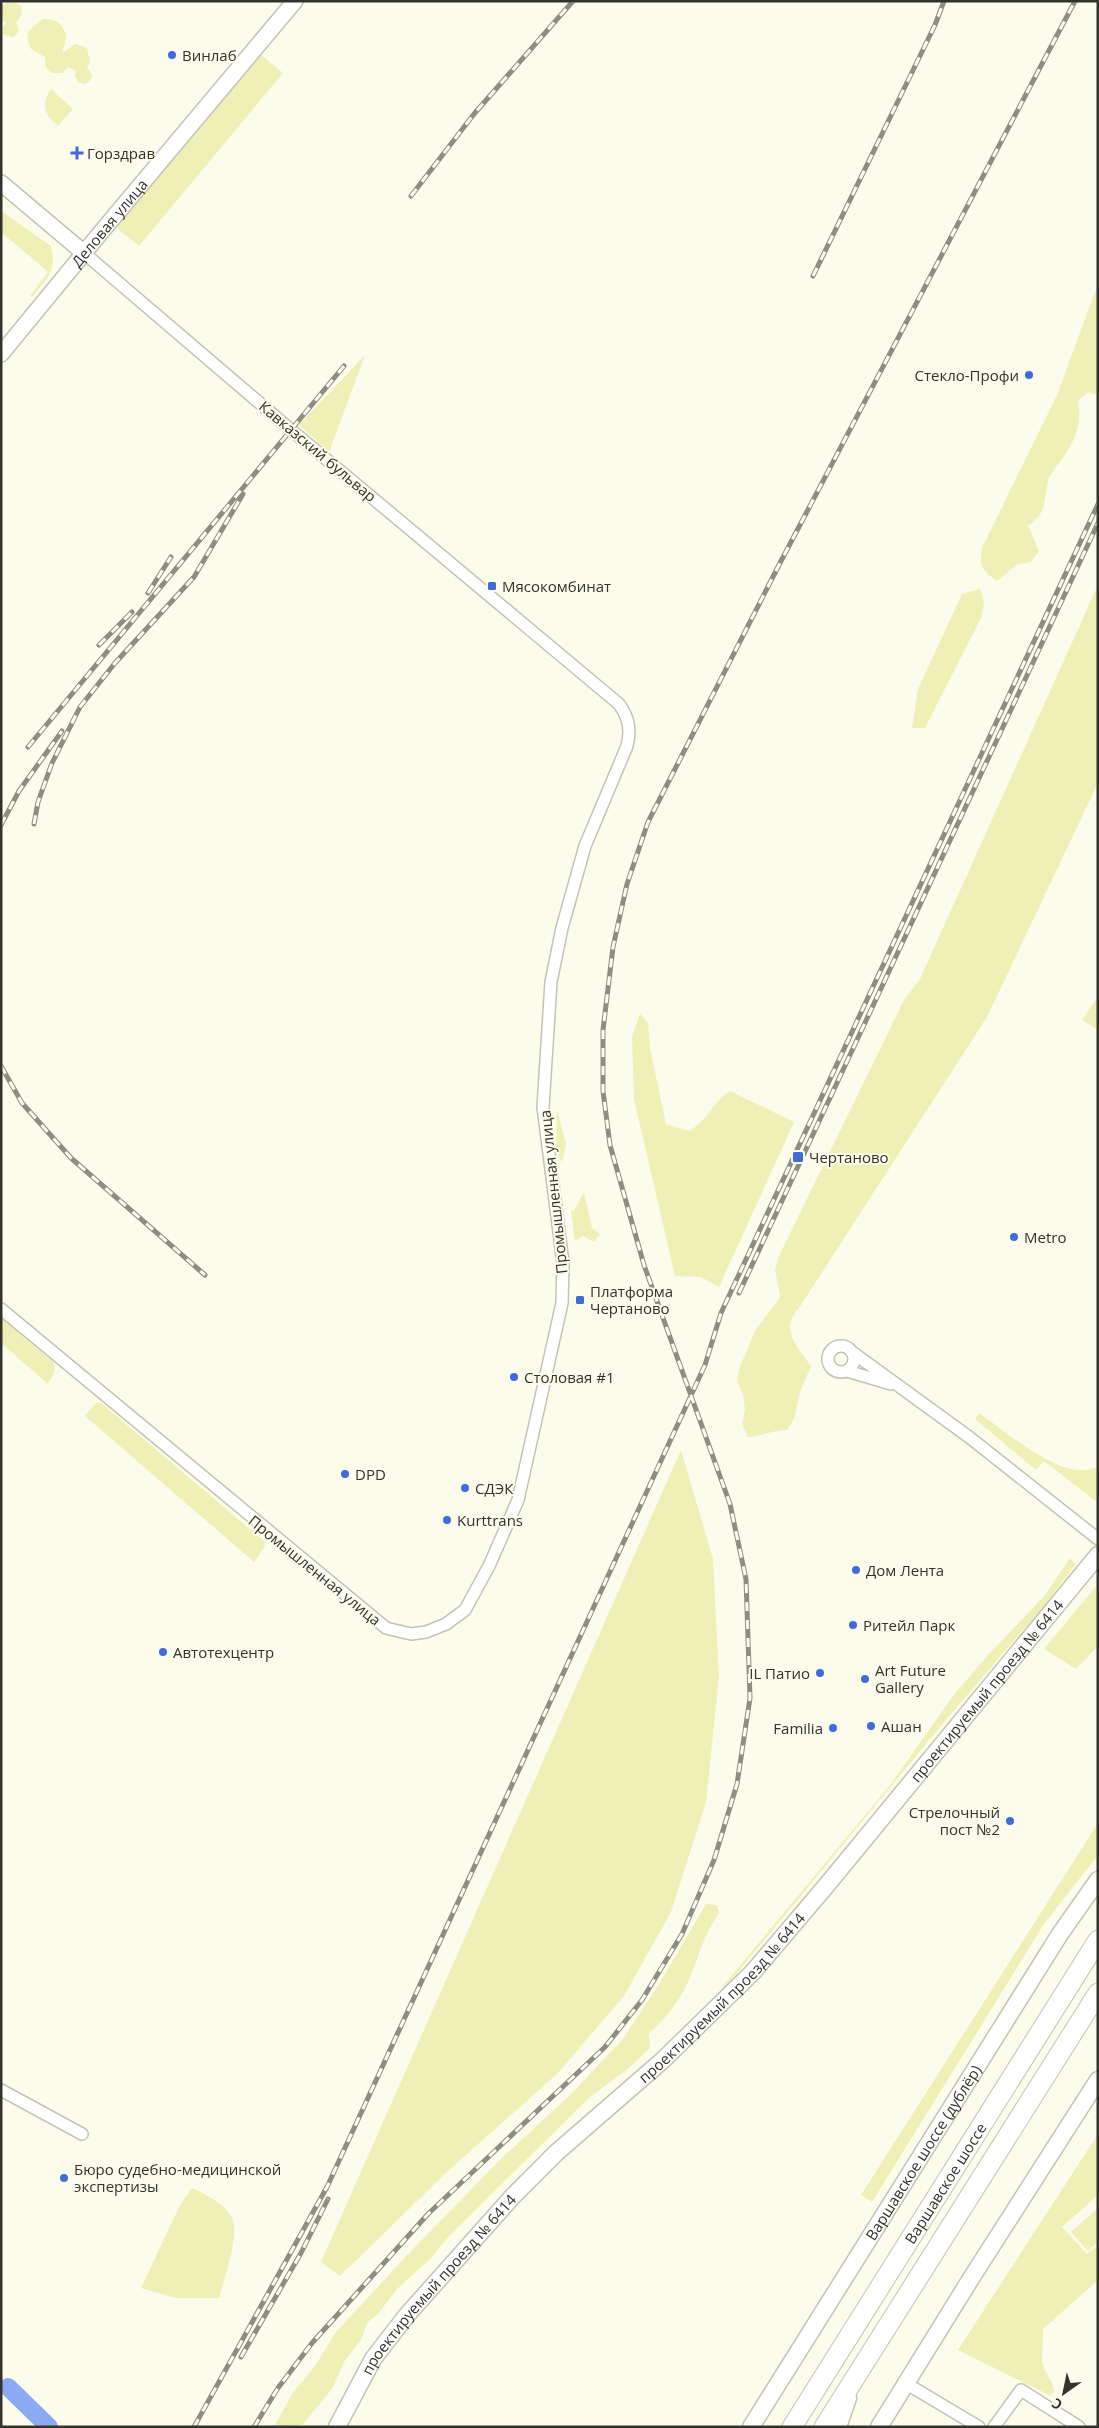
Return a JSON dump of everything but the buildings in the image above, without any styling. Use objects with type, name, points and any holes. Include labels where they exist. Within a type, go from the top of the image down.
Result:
[{"type":"main road","name":"проектируемый проезд № 6414","points":[[337,2427],[373,2359],[407,2315],[513,2196],[556,2153],[663,2060],[753,1972],[1098,1555]]},
{"type":"main road","name":"Варшавское шоссе (дублёр)","points":[[751,2427],[1060,1934],[1098,1880]]},
{"type":"main road","name":"Варшавское шоссе","points":[[792,2427],[1098,1940]]},
{"type":"main road","name":"Варшавское шоссе","points":[[824,2427],[1098,1994]]},
{"type":"main road","points":[[879,2427],[970,2280],[1098,2080]]},
{"type":"main road","points":[[838,2427],[856,2377]]},
{"type":"street","name":"Деловая улица","points":[[1,354],[295,1]]},
{"type":"street","name":"Кавказский бульвар","points":[[1,183],[290,429],[619,704],[629,723]]},
{"type":"street","name":"Промышленная улица","points":[[1,1309],[386,1628],[411,1634],[426,1632],[446,1624],[466,1610],[489,1566],[518,1500],[562,1303],[563,1263],[542,1107],[551,982],[562,928],[585,846],[627,746],[629,723]]},
{"type":"street","points":[[902,1387],[847,1371],[835,1371],[829,1365],[828,1356],[836,1347],[845,1347],[902,1387],[1098,1539]]},
{"type":"street","points":[[847,1371],[853,1364],[852,1352]]},
{"type":"street","points":[[1,2090],[82,2134]]},
{"type":"street","points":[[907,2384],[979,2427]]},
{"type":"street","points":[[994,2427],[1020,2390],[1079,2427]]},
{"type":"green space","points":[[14,2],[21,6],[22,14],[16,23],[19,31],[13,38],[3,34],[3,27],[6,23],[1,18],[1,7],[6,3]]},
{"type":"green space","points":[[42,19],[55,21],[63,28],[66,38],[62,50],[64,52],[75,44],[87,48],[90,62],[87,67],[92,75],[90,81],[84,84],[78,82],[75,76],[76,71],[68,67],[62,73],[53,73],[46,68],[45,57],[31,49],[28,43],[29,31]]},
{"type":"green space","points":[[260,54],[283,73],[139,246],[119,230],[117,223]]},
{"type":"green space","points":[[51,89],[73,109],[58,126],[47,113],[45,104]]},
{"type":"green space","points":[[1,211],[51,246],[53,255],[52,268],[46,280],[32,297],[30,296],[48,272],[1,232]]},
{"type":"green space","points":[[1098,284],[1098,395],[1088,392],[1078,401],[1079,417],[1077,431],[1067,452],[1049,478],[1044,505],[1040,515],[1028,526],[1039,551],[1031,562],[1018,564],[997,581],[985,571],[981,564],[982,548],[1057,395]]},
{"type":"green space","points":[[365,355],[329,452],[299,425]]},
{"type":"green space","points":[[1098,585],[1098,783],[987,1017],[793,1316],[790,1323],[792,1337],[811,1366],[800,1392],[794,1419],[787,1430],[748,1437],[742,1424],[745,1410],[743,1395],[737,1382],[739,1369],[755,1331],[780,1297],[775,1270],[778,1258],[904,1000],[920,979]]},
{"type":"green space","points":[[980,589],[984,602],[982,616],[925,728],[912,728],[918,689],[962,594]]},
{"type":"green space","points":[[1098,996],[1098,1030],[1082,1020]]},
{"type":"green space","points":[[640,1014],[648,1022],[650,1048],[666,1124],[689,1131],[701,1122],[719,1100],[730,1091],[794,1122],[719,1287],[701,1277],[675,1276],[634,1099],[632,1037]]},
{"type":"green space","points":[[557,1109],[566,1144],[562,1163],[556,1149]]},
{"type":"green space","points":[[584,1192],[592,1228],[600,1234],[594,1242],[583,1236],[575,1241],[571,1211],[574,1211]]},
{"type":"green space","points":[[1,1318],[54,1363],[55,1371],[48,1384],[1,1343]]},
{"type":"green space","points":[[96,1403],[101,1403],[264,1541],[265,1546],[254,1562],[85,1416]]},
{"type":"green space","points":[[979,1413],[1020,1443],[1053,1463],[1070,1469],[1085,1470],[1098,1466],[1098,1503],[1044,1461],[1036,1470],[975,1419]]},
{"type":"green space","points":[[681,1450],[713,1559],[719,1677],[706,1802],[671,1912],[624,1996],[557,2074],[450,2169],[340,2276],[321,2262]]},
{"type":"green space","points":[[1070,1558],[1076,1564],[1042,1608],[945,1721],[724,1989],[722,1987],[891,1784],[953,1696],[987,1656],[1045,1595]]},
{"type":"green space","points":[[1098,1584],[1098,1646],[1076,1669],[1044,1649]]},
{"type":"green space","points":[[1098,1823],[1098,1855],[1044,1924],[872,2202],[861,2195]]},
{"type":"green space","points":[[706,1904],[717,1905],[719,1913],[713,1921],[691,1975],[679,1998],[649,2034],[650,2048],[629,2068],[589,2098],[449,2236],[430,2259],[397,2289],[378,2314],[367,2323],[362,2338],[344,2362],[332,2389],[302,2425],[274,2427],[292,2394],[315,2366],[336,2332],[411,2251],[502,2158],[571,2094],[623,2039],[659,1984]]},
{"type":"green space","points":[[1098,2134],[1098,2195],[1062,2227],[1087,2254],[1098,2245],[1098,2280],[1043,2329],[1042,2363],[1055,2390],[1051,2396],[958,2350]]},
{"type":"green space","points":[[192,2188],[220,2204],[229,2213],[234,2226],[233,2246],[219,2298],[175,2298],[141,2288],[180,2205]]},
{"type":"green space","points":[[1098,2208],[1098,2242],[1088,2251],[1071,2232]]},
{"type":"waterway","points":[[8,2387],[49,2427]]},
{"type":"railway","points":[[411,196],[474,114],[573,1]]},
{"type":"railway","points":[[813,276],[935,25],[944,1]]},
{"type":"railway","points":[[254,2427],[278,2388],[312,2343],[428,2214],[605,2047],[642,2000],[682,1934],[714,1860],[737,1784],[750,1698],[746,1579],[730,1504],[644,1265],[610,1145],[603,1091],[603,1030],[613,947],[627,884],[648,822],[780,563],[1075,1]]},
{"type":"railway","points":[[28,747],[344,366]]},
{"type":"railway","points":[[34,824],[38,802],[52,763],[80,707],[115,663],[194,577],[243,494]]},
{"type":"railway","points":[[194,2427],[327,2187],[705,1365],[721,1313],[1098,504]]},
{"type":"railway","points":[[739,1293],[1098,523]]},
{"type":"railway","points":[[148,593],[171,557]]},
{"type":"railway","points":[[99,645],[132,612]]},
{"type":"railway","points":[[1,825],[19,791],[62,731]]},
{"type":"railway","points":[[1,1066],[22,1103],[71,1158],[205,1275]]},
{"type":"railway","points":[[241,2357],[301,2253],[328,2199]]},
{"type":"place","name":"Винлаб","points":[[172,55]]},
{"type":"place","name":"Горздрав","points":[[77,153]]},
{"type":"place","name":"Стекло-Профи","points":[[1029,375]]},
{"type":"place","name":"Мясокомбинат","points":[[492,586]]},
{"type":"place","name":"Чертаново","points":[[798,1157]]},
{"type":"place","name":"Metro","points":[[1014,1237]]},
{"type":"place","name":"Платформа Чертаново","points":[[580,1300]]},
{"type":"place","name":"Столовая #1","points":[[514,1377]]},
{"type":"place","name":"DPD","points":[[345,1474]]},
{"type":"place","name":"СДЭК","points":[[465,1488]]},
{"type":"place","name":"Kurttrans","points":[[447,1520]]},
{"type":"place","name":"Дом Лента","points":[[856,1570]]},
{"type":"place","name":"Ритейл Парк","points":[[853,1625]]},
{"type":"place","name":"Автотехцентр","points":[[163,1652]]},
{"type":"place","name":"IL Патио","points":[[820,1673]]},
{"type":"place","name":"Art Future Gallery","points":[[865,1679]]},
{"type":"place","name":"Ашан","points":[[871,1726]]},
{"type":"place","name":"Familia","points":[[833,1728]]},
{"type":"place","name":"Стрелочный пост №2","points":[[1010,1821]]},
{"type":"place","name":"Бюро судебно-медицинской экспертизы","points":[[64,2178]]}]
